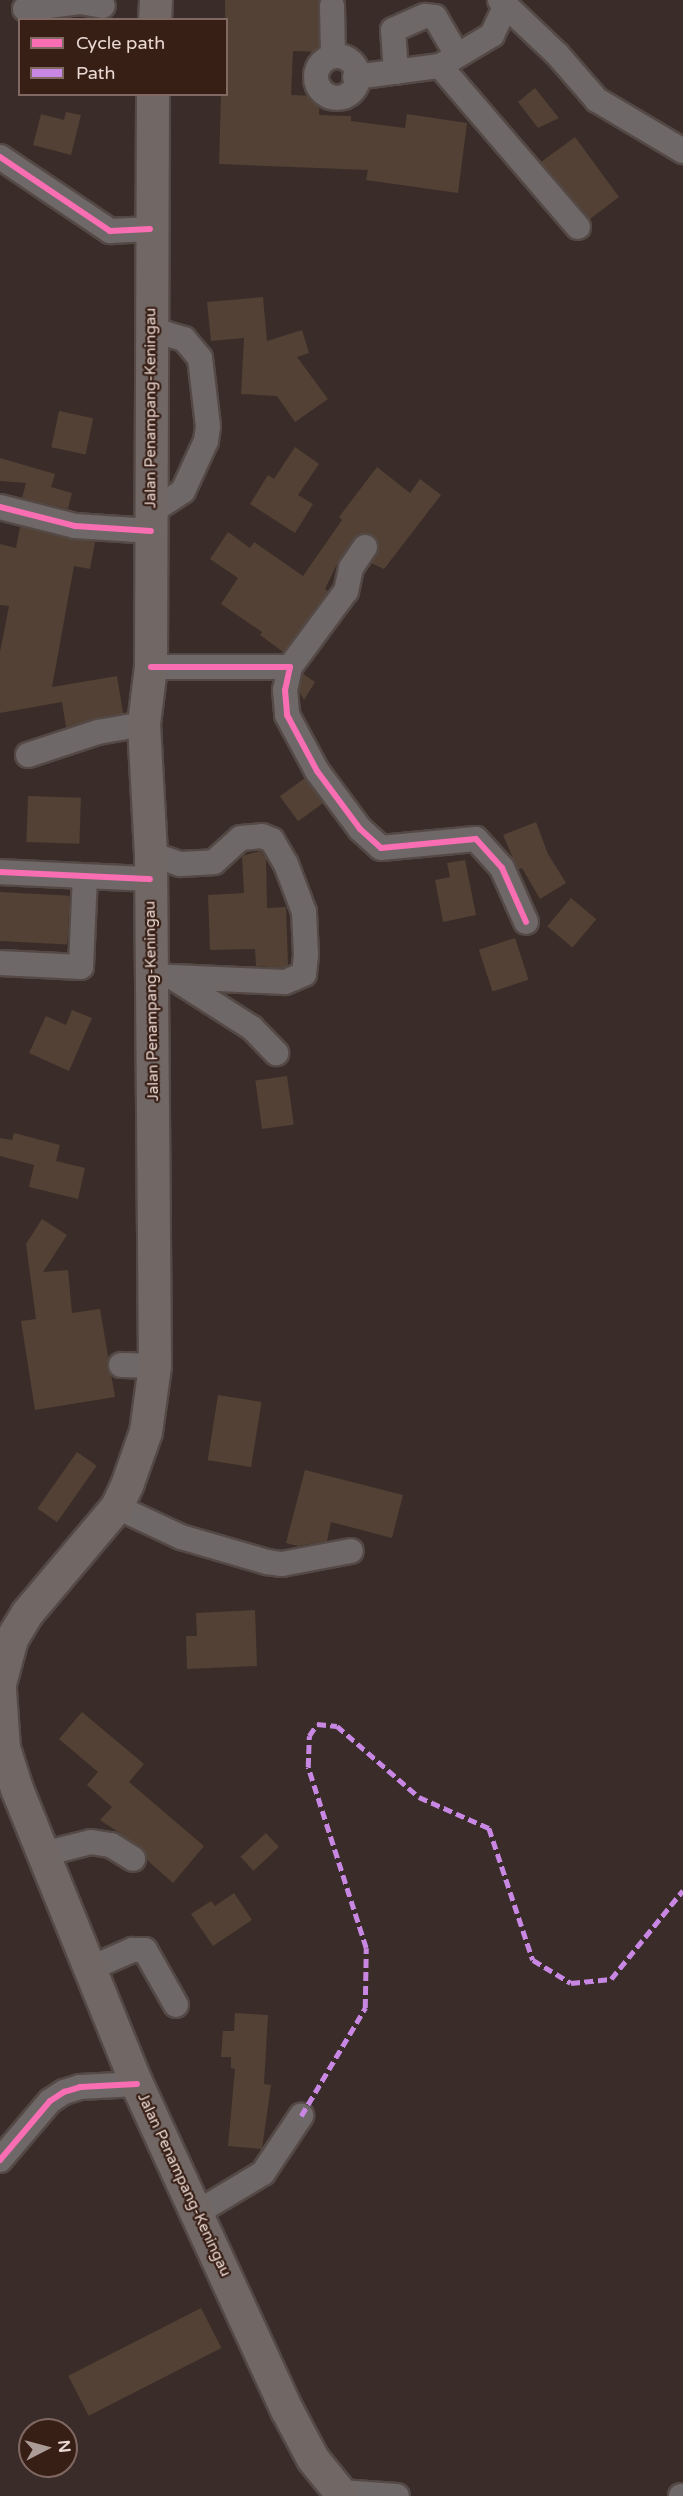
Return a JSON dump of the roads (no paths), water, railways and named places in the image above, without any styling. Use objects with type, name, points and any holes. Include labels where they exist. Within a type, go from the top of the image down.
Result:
[{"type":"main road","points":[[155,18],[156,0]]},
{"type":"main road","name":"Jalan Penampang-Keningau","points":[[0,1684],[12,1639],[27,1614],[117,1507],[146,1432],[155,1366],[162,977],[151,867],[144,724],[151,667],[153,336],[150,229],[153,96]]},
{"type":"main road","name":"Jalan Penampang-Keningau","points":[[0,1690],[4,1748],[44,1854],[137,2084],[198,2212],[287,2410],[313,2459],[342,2494]]},
{"type":"street","points":[[25,9],[80,2],[103,6]]},
{"type":"street","points":[[355,77],[396,72],[448,60],[492,35],[502,4],[557,54],[597,100],[683,151]]},
{"type":"street","points":[[332,6],[333,54]]},
{"type":"street","points":[[396,72],[393,30],[425,16],[435,17],[448,60],[578,227]]},
{"type":"street","points":[[333,54],[349,60],[355,77],[352,89],[343,99],[324,95],[319,71],[323,59],[333,54]]},
{"type":"street","points":[[0,157],[110,231],[150,229]]},
{"type":"street","points":[[0,507],[75,526],[151,521],[183,491],[206,441],[208,426],[200,358],[184,339],[166,334],[153,336]]},
{"type":"street","points":[[365,547],[351,568],[346,591],[290,667],[285,690],[287,716],[317,771],[360,829],[381,848],[476,839],[502,868],[526,922]]},
{"type":"street","points":[[151,667],[290,667]]},
{"type":"street","points":[[28,755],[98,732],[144,724]]},
{"type":"street","points":[[0,872],[86,876],[151,867],[214,862],[241,838],[262,836],[272,840],[286,864],[304,912],[304,974],[285,982],[162,977]]},
{"type":"street","points":[[0,963],[81,967],[86,876]]},
{"type":"street","points":[[162,977],[252,1028],[276,1053]]},
{"type":"street","points":[[121,1365],[155,1366]]},
{"type":"street","points":[[117,1507],[181,1538],[267,1562],[282,1564],[351,1551]]},
{"type":"street","points":[[44,1854],[91,1842],[111,1845],[133,1858]]},
{"type":"street","points":[[91,1968],[132,1950],[145,1950],[176,2005]]},
{"type":"street","points":[[0,2160],[50,2101],[64,2092],[80,2086],[137,2084]]},
{"type":"street","points":[[198,2212],[263,2173],[301,2116]]},
{"type":"street","points":[[342,2494],[397,2496]]}]
